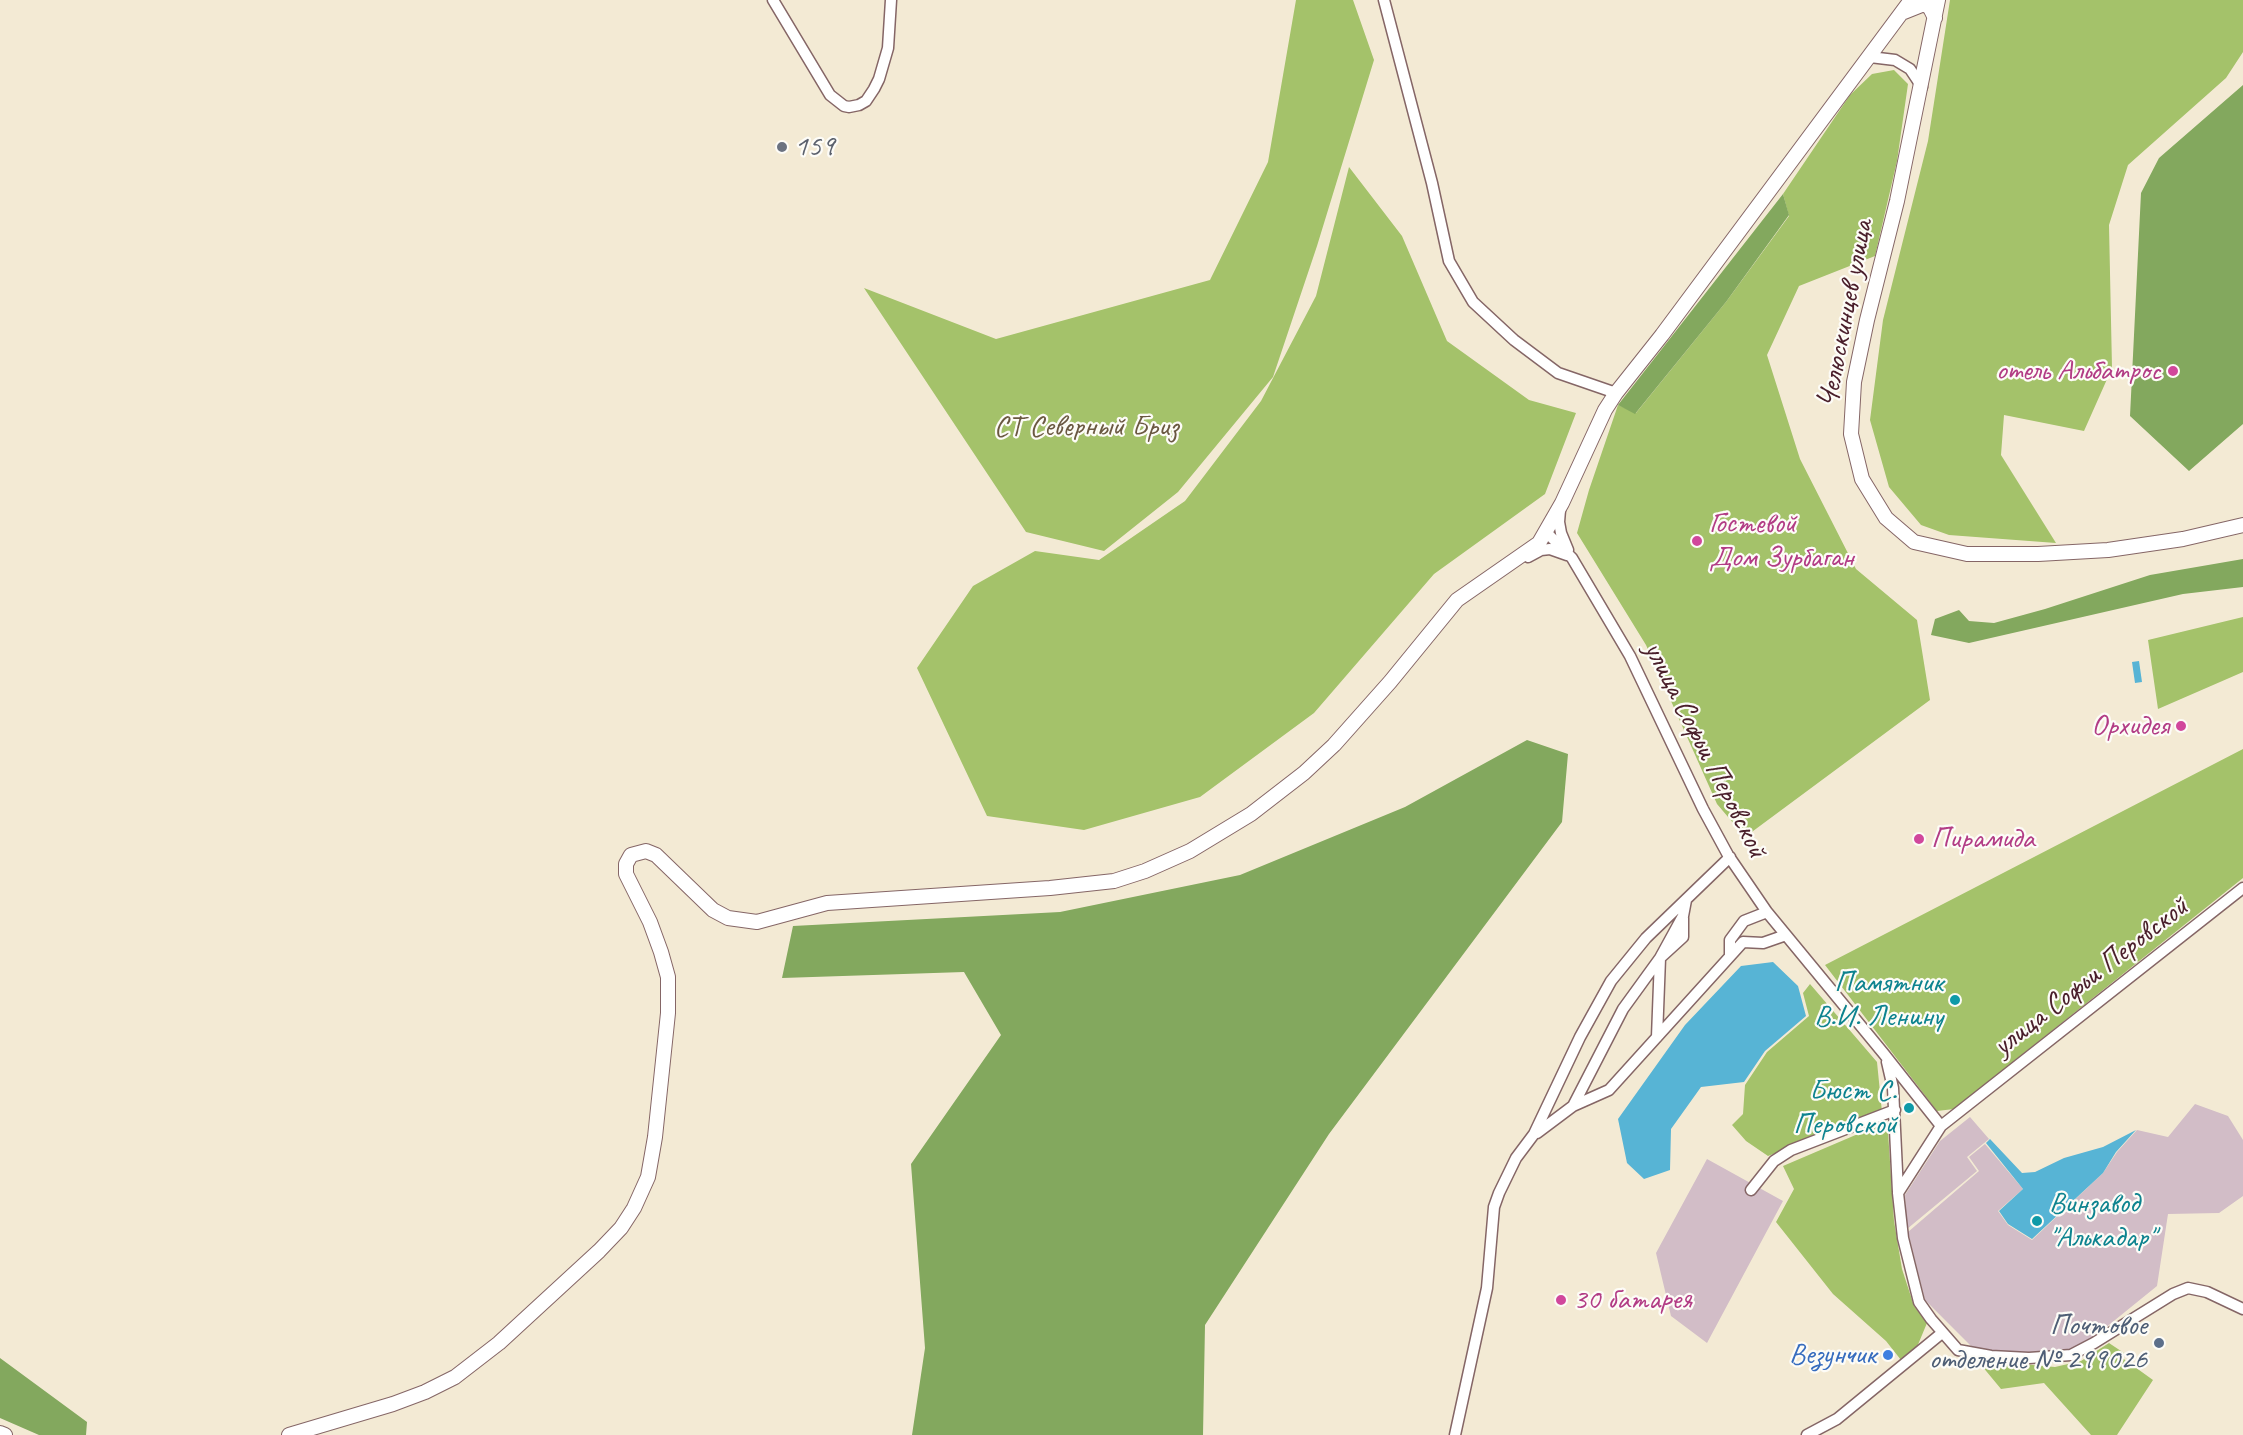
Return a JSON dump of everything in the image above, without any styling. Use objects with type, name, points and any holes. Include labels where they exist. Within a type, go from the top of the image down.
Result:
[{"type":"main road","points":[[289,1435],[393,1404],[455,1377],[499,1343],[599,1251],[621,1228],[634,1208],[648,1177],[655,1137],[669,1013],[668,977],[661,952],[650,922],[626,874],[626,864],[631,855],[646,851],[656,855],[713,910],[740,921],[757,922],[827,903],[1090,885],[1114,881],[1145,871],[1190,851],[1251,814],[1304,773],[1334,745],[1418,648],[1446,610],[1539,543],[1562,503],[1605,410],[1616,393],[1662,335],[1911,0]]},
{"type":"main road","points":[[1902,13],[1916,0]]},
{"type":"main road","name":"Челюскинцев улица","points":[[1938,0],[1922,88],[1854,382],[1851,434],[1862,479],[1886,518],[1914,542],[1967,554],[2038,554],[2108,550],[2183,539],[2243,525]]},
{"type":"main road","points":[[1902,13],[1914,6],[1924,4],[1930,8],[1935,18]]},
{"type":"main road","points":[[0,1433],[5,1435]]},
{"type":"street","points":[[773,0],[830,94],[844,106],[849,107],[866,101],[879,79],[888,48],[891,0]]},
{"type":"street","points":[[1384,0],[1432,183],[1449,261],[1473,302],[1514,340],[1558,373],[1616,393]]},
{"type":"street","points":[[1870,57],[1895,60],[1910,69],[1922,88]]},
{"type":"street","points":[[1562,503],[1559,522],[1561,533],[1572,558]]},
{"type":"street","name":"улица Софьи Перовской","points":[[1546,532],[1572,558],[1630,656],[1702,809],[1730,857],[1767,912],[1941,1126]]},
{"type":"street","points":[[1506,567],[1541,550],[1550,549],[1572,558]]},
{"type":"street","points":[[1455,1435],[1487,1288],[1494,1207],[1498,1192],[1516,1158],[1534,1134],[1580,1037],[1611,981],[1646,938],[1730,857]]},
{"type":"street","name":"улица Софьи Перовской","points":[[1898,1192],[1941,1126],[2242,891]]},
{"type":"street","points":[[1572,1106],[1623,1010],[1660,958],[1683,937],[1686,900]]},
{"type":"street","points":[[1730,956],[1731,940],[1744,921],[1767,912]]},
{"type":"street","points":[[1534,1134],[1572,1106],[1609,1090],[1743,942],[1763,943],[1786,935]]},
{"type":"street","points":[[1657,1037],[1660,958]]},
{"type":"street","points":[[1884,1054],[1891,1073],[1895,1110],[1898,1192],[1903,1238],[1919,1302],[1958,1350],[1990,1356],[2055,1358],[2071,1355],[2172,1294],[2188,1288],[2241,1304]]},
{"type":"street","points":[[1751,1190],[1774,1161],[1791,1150],[1895,1110]]},
{"type":"street","points":[[1807,1435],[1837,1419],[1942,1333]]},
{"type":"shaded area","name":"Винзавод \"Алькадар\"","points":[[2195,1104],[2228,1116],[2243,1140],[2243,1196],[2219,1213],[2168,1214],[2157,1286],[2078,1350],[2020,1353],[1974,1349],[1925,1300],[1908,1232],[1979,1171],[1969,1157],[1985,1144],[2023,1189],[1998,1211],[2008,1225],[2032,1240],[2103,1173],[2117,1152],[2137,1130],[2168,1137]]},
{"type":"shaded area","points":[[1970,1117],[1989,1139],[1967,1157],[1977,1171],[1907,1229],[1905,1195],[1940,1141]]},
{"type":"shaded area","points":[[1707,1159],[1783,1201],[1707,1343],[1671,1316],[1656,1253]]},
{"type":"green space","name":"СТ Северный Бриз","points":[[1296,0],[1353,0],[1374,60],[1317,246],[1273,377],[1178,492],[1104,551],[1026,532],[864,288],[996,339],[1210,280],[1268,162]]},
{"type":"green space","points":[[1950,0],[2243,0],[2243,52],[2226,78],[2128,165],[2109,225],[2112,368],[2084,431],[2004,415],[2001,455],[2056,543],[1949,535],[1921,525],[1889,487],[1870,420],[1883,320],[1928,141]]},
{"type":"green space","points":[[1894,70],[1908,84],[1897,161],[1875,256],[1799,286],[1767,355],[1800,459],[1856,569],[1917,620],[1930,700],[1745,837],[1717,804],[1646,645],[1577,533],[1618,405],[1636,413],[1726,302],[1789,216],[1783,194],[1850,95],[1872,74]]},
{"type":"green space","points":[[2243,85],[2243,424],[2189,471],[2130,416],[2141,193],[2159,158]]},
{"type":"green space","points":[[1349,167],[1402,236],[1447,341],[1529,400],[1576,413],[1545,494],[1434,574],[1314,713],[1200,797],[1084,830],[987,816],[917,668],[973,586],[1035,551],[1099,560],[1185,501],[1261,401],[1316,296]]},
{"type":"green space","points":[[1783,194],[1789,215],[1726,302],[1635,414],[1618,405]]},
{"type":"green space","points":[[2243,559],[2243,587],[2183,594],[1969,643],[1931,635],[1935,619],[1959,610],[1969,621],[1994,623],[2150,575]]},
{"type":"green space","points":[[2243,617],[2243,672],[2158,709],[2148,640]]},
{"type":"green space","points":[[1527,740],[1568,754],[1562,822],[1329,1134],[1205,1325],[1203,1435],[912,1435],[925,1348],[911,1164],[1001,1035],[964,972],[782,978],[793,926],[1060,912],[1240,875],[1405,807]]},
{"type":"green space","points":[[2243,749],[2243,878],[1954,1109],[1937,1111],[1825,965]]},
{"type":"green space","points":[[1810,984],[1877,1062],[1882,1112],[1768,1156],[1746,1141],[1732,1125],[1743,1114],[1745,1085],[1767,1052],[1809,1016],[1803,993]]},
{"type":"green space","points":[[1879,1125],[1888,1132],[1894,1221],[1902,1269],[1914,1306],[1927,1323],[1917,1347],[1901,1360],[1886,1341],[1833,1294],[1776,1222],[1794,1189],[1783,1166]]},
{"type":"green space","points":[[2109,1343],[2124,1353],[2121,1357],[2153,1380],[2117,1435],[2091,1435],[2044,1383],[2001,1389],[1977,1360],[2055,1367],[2081,1361]]},
{"type":"green space","points":[[0,1358],[87,1422],[86,1435],[39,1435],[0,1418]]},
{"type":"water","points":[[2139,661],[2142,682],[2135,683],[2132,662]]},
{"type":"water","points":[[1773,962],[1798,986],[1806,1016],[1765,1051],[1744,1082],[1701,1087],[1671,1129],[1670,1170],[1644,1179],[1627,1163],[1618,1119],[1685,1025],[1741,966]]},
{"type":"water","points":[[2136,1130],[2116,1152],[2103,1173],[2032,1239],[2008,1224],[1999,1211],[2023,1189],[1986,1143],[1990,1139],[2022,1173],[2035,1172],[2064,1158],[2103,1147]]},
{"type":"place","name":"159","points":[[782,147]]},
{"type":"place","name":"отель Альбатрос","points":[[2173,371]]},
{"type":"place","name":"Гостевой Дом Зурбаган","points":[[1697,541]]},
{"type":"place","name":"Орхидея","points":[[2181,726]]},
{"type":"place","name":"Пирамида","points":[[1919,839]]},
{"type":"place","name":"Памятник В.И. Ленину","points":[[1955,1000]]},
{"type":"place","name":"Бюст С. Перовской","points":[[1909,1108]]},
{"type":"place","name":"Винзавод \"Алькадар\"","points":[[2037,1221]]},
{"type":"place","name":"30 батарея","points":[[1561,1300]]},
{"type":"place","name":"Почтовое отделение № 299026","points":[[2159,1343]]},
{"type":"place","name":"Везунчик","points":[[1888,1355]]}]
